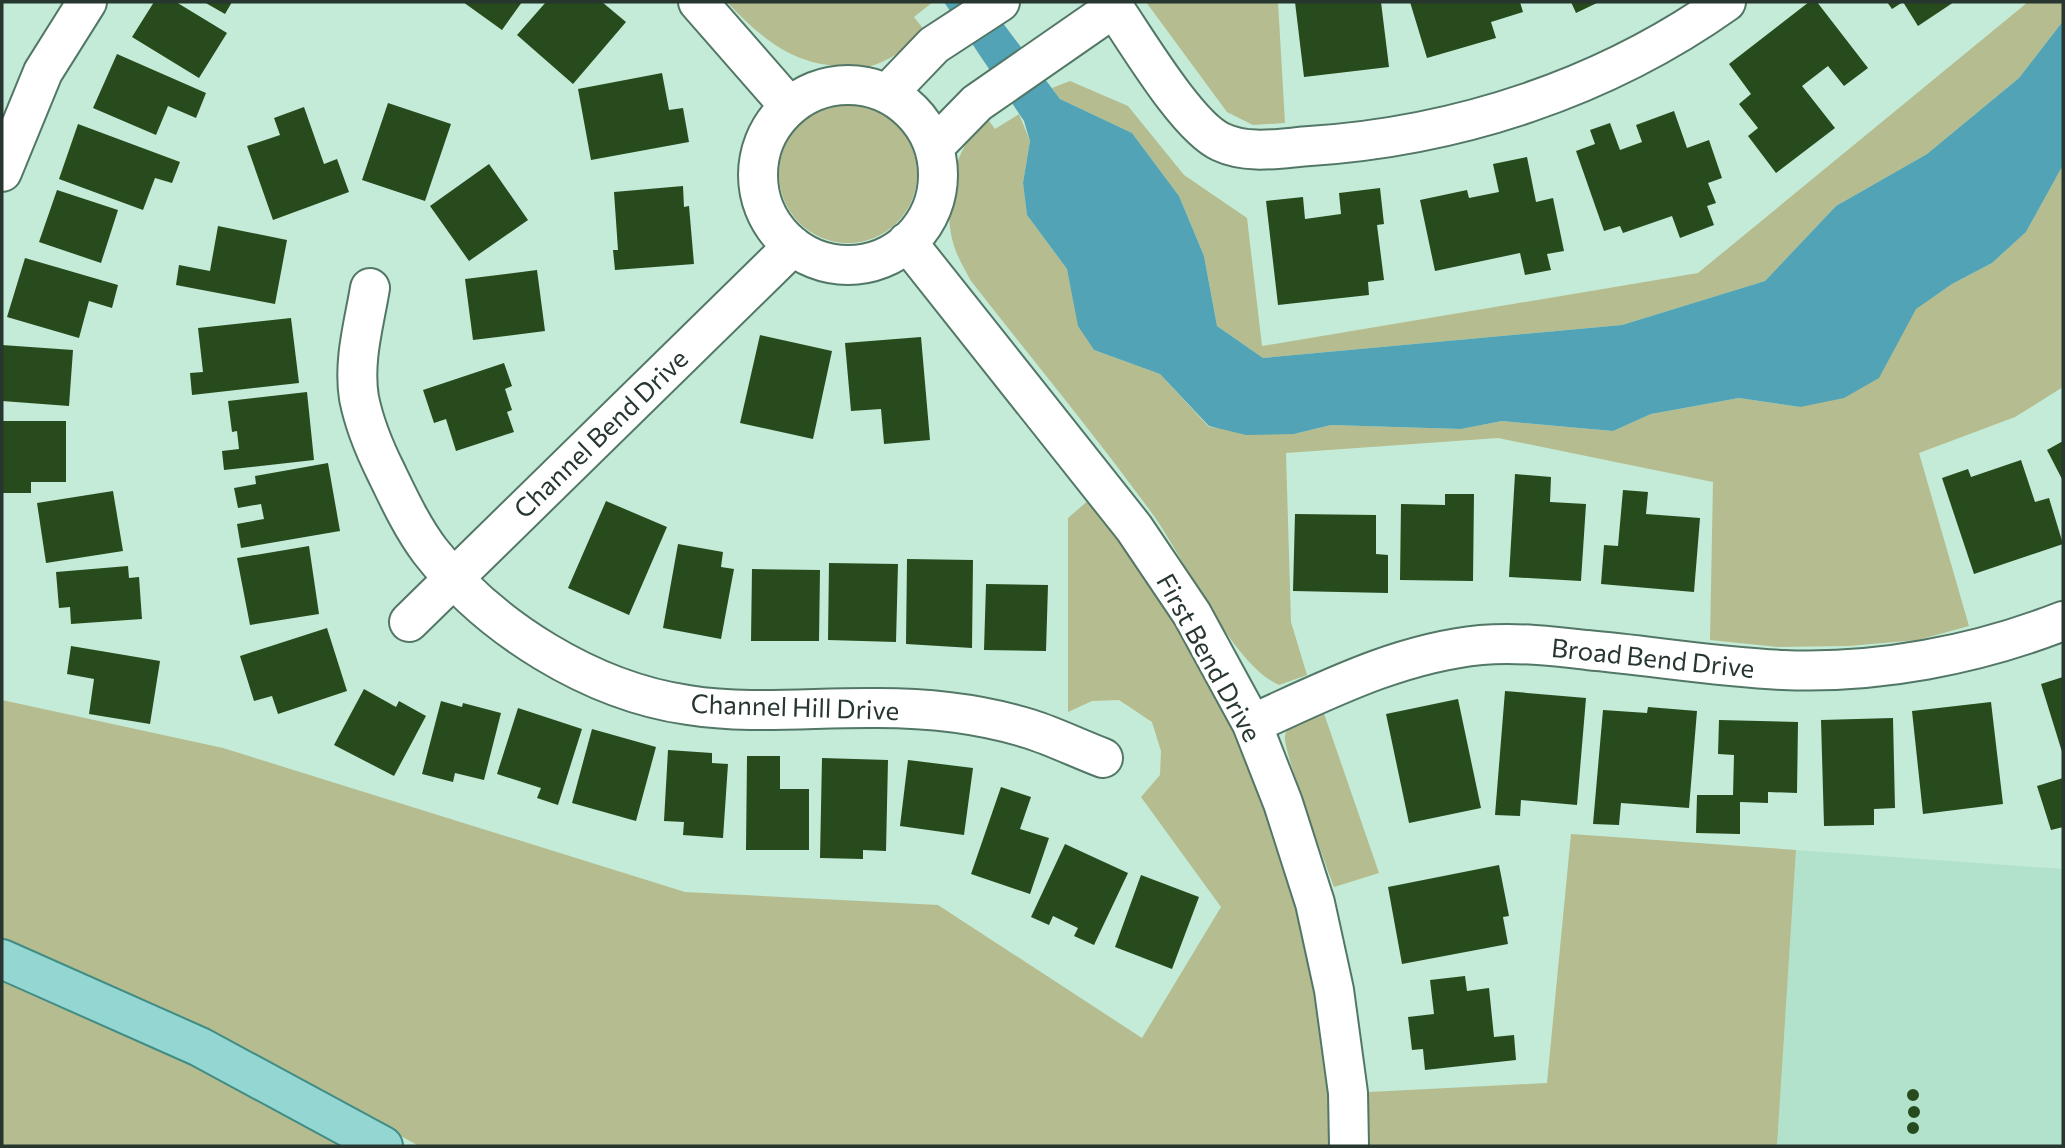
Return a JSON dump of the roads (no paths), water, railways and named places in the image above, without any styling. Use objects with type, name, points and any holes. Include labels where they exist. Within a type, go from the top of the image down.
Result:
[{"type":"main road","points":[[2,959],[200,1047],[383,1146]]},
{"type":"street","points":[[2,173],[43,72],[87,2]]},
{"type":"street","points":[[698,2],[789,106]]},
{"type":"street","points":[[888,93],[934,45],[999,2]]},
{"type":"street","points":[[934,147],[977,103],[1112,5],[1194,122],[1220,142],[1249,150],[1377,142],[1465,122],[1571,88],[1677,37],[1726,2]]},
{"type":"street","points":[[837,85],[863,85],[888,93],[908,107],[923,125],[934,147],[938,173],[935,199],[925,223],[908,242],[879,260],[842,265],[824,262],[793,246],[770,219],[759,186],[761,150],[768,133],[789,106],[811,92],[837,85]]},
{"type":"street","name":"First Bend Drive","points":[[908,242],[1134,528],[1192,614],[1252,724],[1283,803],[1314,903],[1334,990],[1348,1093],[1349,1146]]},
{"type":"street","name":"Channel Bend Drive","points":[[409,622],[793,246]]},
{"type":"street","name":"Channel Hill Drive","points":[[370,288],[358,355],[359,398],[377,453],[402,507],[429,549],[453,578],[502,621],[548,652],[627,690],[700,706],[881,708],[982,717],[1030,729],[1103,758]]},
{"type":"street","name":"Broad Bend Drive","points":[[1252,724],[1372,670],[1426,653],[1483,645],[1537,645],[1782,670],[1831,670],[1906,662],[1987,646],[2063,621]]},
{"type":"water","points":[[944,2],[987,2],[1060,99],[1132,133],[1179,196],[1204,256],[1217,326],[1263,358],[1622,325],[1765,281],[1836,206],[1927,154],[2019,78],[2063,21],[2063,165],[2026,232],[1992,263],[1952,284],[1916,309],[1879,378],[1844,398],[1800,407],[1739,398],[1651,414],[1613,431],[1502,421],[1461,429],[1331,425],[1294,434],[1246,435],[1209,426],[1160,374],[1094,350],[1078,326],[1067,269],[1027,215],[1023,183],[1030,141],[1024,121]]}]
